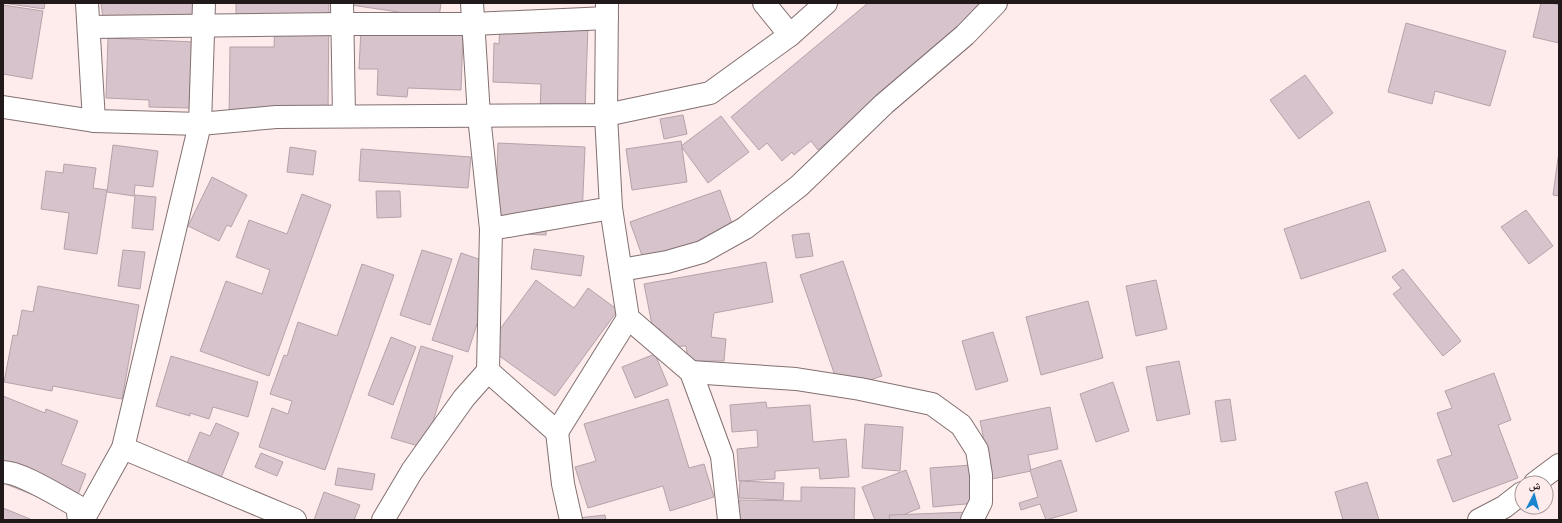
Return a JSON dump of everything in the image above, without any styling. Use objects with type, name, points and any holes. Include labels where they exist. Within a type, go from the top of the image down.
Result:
[{"type":"street","points":[[87,3],[94,121]]},
{"type":"street","points":[[83,520],[123,448],[200,124],[204,3]]},
{"type":"street","points":[[764,3],[790,35]]},
{"type":"street","points":[[3,107],[94,121],[200,124],[276,117],[606,114],[710,93],[790,35],[826,3]]},
{"type":"street","points":[[621,270],[667,262],[702,252],[746,228],[799,186],[884,104],[965,35],[996,3]]},
{"type":"street","points":[[89,28],[203,26],[342,13],[473,14],[607,10],[606,114],[611,208],[628,318],[557,432],[563,484],[571,520]]},
{"type":"street","points":[[342,13],[344,116]]},
{"type":"street","points":[[383,520],[412,471],[464,398],[488,371],[491,229],[479,116],[473,14]]},
{"type":"street","points":[[491,229],[611,208]]},
{"type":"street","points":[[628,318],[691,372],[722,456],[729,520]]},
{"type":"street","points":[[488,371],[557,432]]},
{"type":"street","points":[[691,372],[796,379],[860,389],[932,404],[961,425],[977,450],[981,475],[981,502],[972,520]]},
{"type":"street","points":[[123,448],[295,520]]},
{"type":"street","points":[[1545,475],[1559,464]]},
{"type":"street","points":[[3,472],[9,472],[24,478],[77,506],[79,520]]},
{"type":"street","points":[[1479,520],[1504,507],[1514,499]]},
{"type":"building","points":[[3,3],[45,3],[44,9]]},
{"type":"building","points":[[101,3],[195,3],[197,21],[105,32]]},
{"type":"building","points":[[236,3],[329,3],[328,114],[229,122],[230,47],[274,47],[275,19],[236,19]]},
{"type":"building","points":[[351,3],[441,3],[439,18],[351,5]]},
{"type":"building","points":[[868,3],[995,3],[818,150],[811,141],[794,155],[792,152],[782,161],[767,143],[759,150],[731,117]]},
{"type":"building","points":[[1541,3],[1559,5],[1559,43],[1533,37]]},
{"type":"building","points":[[3,5],[43,11],[32,79],[3,74]]},
{"type":"building","points":[[500,22],[588,25],[585,113],[540,112],[541,84],[493,82],[494,43],[499,44]]},
{"type":"building","points":[[1406,23],[1506,51],[1490,106],[1435,91],[1432,104],[1388,92]]},
{"type":"building","points":[[361,29],[463,33],[461,90],[408,88],[407,97],[377,95],[378,69],[359,69]]},
{"type":"building","points":[[108,38],[194,42],[191,108],[149,107],[149,100],[106,98]]},
{"type":"building","points":[[1305,75],[1333,113],[1299,139],[1270,100]]},
{"type":"building","points":[[683,115],[687,134],[664,139],[660,119]]},
{"type":"building","points":[[721,116],[749,152],[708,183],[681,146]]},
{"type":"building","points":[[681,141],[687,182],[632,190],[626,149]]},
{"type":"building","points":[[498,143],[585,147],[582,218],[547,216],[546,235],[495,233]]},
{"type":"building","points":[[113,145],[158,151],[153,187],[135,185],[134,196],[107,192]]},
{"type":"building","points":[[290,147],[316,151],[313,175],[287,172]]},
{"type":"building","points":[[361,149],[471,157],[468,188],[359,181]]},
{"type":"building","points":[[1559,151],[1559,196],[1553,195]]},
{"type":"building","points":[[64,164],[96,168],[93,188],[107,190],[97,254],[64,249],[69,213],[41,209],[46,171],[63,173]]},
{"type":"building","points":[[212,177],[247,195],[231,227],[227,225],[219,241],[188,226]]},
{"type":"building","points":[[720,190],[734,229],[644,261],[630,222]]},
{"type":"building","points":[[376,191],[400,191],[401,217],[377,218]]},
{"type":"building","points":[[302,194],[331,205],[269,376],[200,351],[226,281],[262,294],[270,270],[236,257],[249,220],[287,234]]},
{"type":"building","points":[[135,195],[156,197],[153,230],[132,228]]},
{"type":"building","points":[[1369,201],[1386,251],[1301,279],[1284,229]]},
{"type":"building","points":[[1526,210],[1553,246],[1529,264],[1501,227]]},
{"type":"building","points":[[809,233],[813,256],[796,258],[792,235]]},
{"type":"building","points":[[534,249],[584,256],[581,276],[531,269]]},
{"type":"building","points":[[123,250],[145,252],[140,289],[118,286]]},
{"type":"building","points":[[422,250],[452,259],[430,325],[400,315]]},
{"type":"building","points":[[461,253],[496,265],[468,352],[432,340]]},
{"type":"building","points":[[843,261],[882,376],[840,390],[800,275]]},
{"type":"building","points":[[766,262],[773,302],[714,313],[711,337],[726,339],[724,361],[688,361],[686,346],[663,347],[660,329],[653,330],[644,284]]},
{"type":"building","points":[[362,264],[394,275],[325,470],[259,447],[272,408],[288,414],[292,401],[270,394],[284,355],[287,356],[298,322],[337,336]]},
{"type":"building","points":[[1403,269],[1461,341],[1443,356],[1393,294],[1401,288],[1392,277]]},
{"type":"building","points":[[536,280],[574,308],[588,288],[618,310],[555,396],[487,347]]},
{"type":"building","points":[[1156,280],[1167,329],[1136,336],[1126,286]]},
{"type":"building","points":[[38,286],[139,305],[122,399],[53,386],[52,391],[4,382],[13,335],[17,336],[22,310],[33,312]]},
{"type":"building","points":[[1088,301],[1103,358],[1041,375],[1026,317]]},
{"type":"building","points":[[993,332],[1008,381],[976,390],[962,341]]},
{"type":"building","points":[[391,337],[416,347],[393,405],[368,395]]},
{"type":"building","points":[[421,346],[453,356],[425,448],[391,438]]},
{"type":"building","points":[[655,354],[668,385],[635,398],[622,367]]},
{"type":"building","points":[[171,356],[258,382],[248,417],[213,407],[209,419],[190,413],[190,416],[156,406]]},
{"type":"building","points":[[1179,361],[1190,414],[1157,421],[1146,367]]},
{"type":"building","points":[[1494,373],[1511,420],[1498,425],[1517,475],[1514,475],[1514,479],[1453,502],[1437,460],[1452,455],[1437,413],[1452,408],[1445,391]]},
{"type":"building","points":[[1113,382],[1129,431],[1096,442],[1080,394]]},
{"type":"building","points":[[3,396],[45,413],[46,409],[78,421],[61,464],[86,474],[72,510],[3,483]]},
{"type":"building","points":[[668,399],[689,468],[704,464],[714,497],[670,511],[663,486],[588,508],[575,467],[596,461],[584,424]]},
{"type":"building","points":[[1230,399],[1236,440],[1221,442],[1215,401]]},
{"type":"building","points":[[766,402],[767,408],[810,405],[813,442],[846,439],[849,477],[820,479],[819,468],[775,471],[775,479],[739,481],[737,449],[758,447],[757,430],[732,432],[730,405]]},
{"type":"building","points":[[1050,407],[1058,449],[1028,455],[1031,471],[992,479],[980,421]]},
{"type":"building","points":[[216,423],[239,433],[219,483],[185,468],[200,432],[210,436]]},
{"type":"building","points":[[865,424],[903,427],[900,471],[862,468]]},
{"type":"building","points":[[261,453],[283,462],[277,476],[255,467]]},
{"type":"building","points":[[1061,460],[1077,511],[1046,520],[1040,504],[1021,510],[1019,503],[1038,497],[1030,470]]},
{"type":"building","points":[[972,465],[976,503],[933,507],[930,468]]},
{"type":"building","points":[[338,468],[375,474],[372,490],[335,485]]},
{"type":"building","points":[[906,470],[920,508],[890,520],[875,520],[862,487]]},
{"type":"building","points":[[740,481],[784,483],[783,500],[739,498]]},
{"type":"building","points":[[1367,482],[1379,520],[1343,520],[1335,492]]},
{"type":"building","points":[[801,487],[855,488],[854,520],[738,520],[739,500],[801,501]]},
{"type":"building","points":[[324,492],[360,505],[354,520],[314,520]]},
{"type":"building","points":[[3,508],[30,519],[30,520],[3,520]]},
{"type":"building","points":[[969,512],[969,520],[890,520],[889,515]]},
{"type":"building","points":[[605,515],[606,520],[578,520],[578,518]]}]
